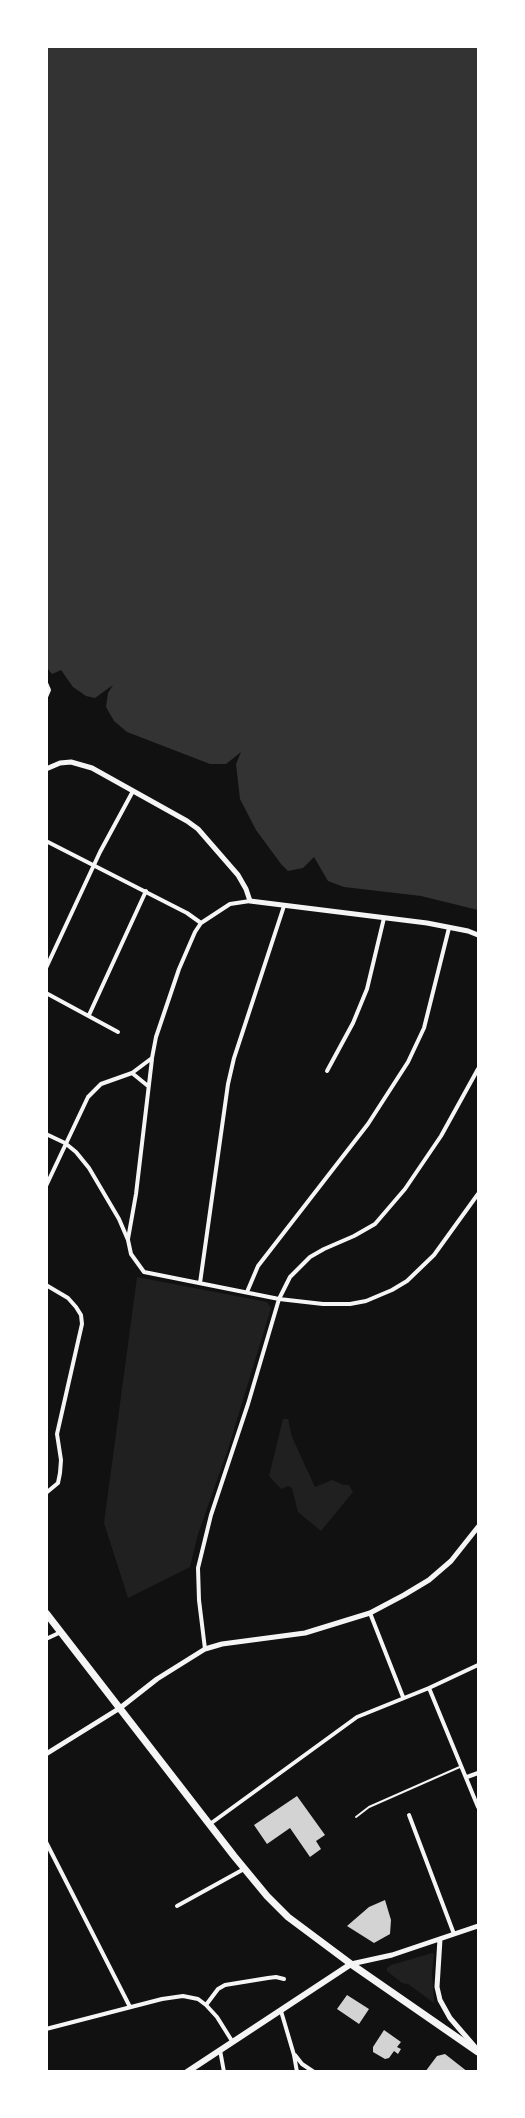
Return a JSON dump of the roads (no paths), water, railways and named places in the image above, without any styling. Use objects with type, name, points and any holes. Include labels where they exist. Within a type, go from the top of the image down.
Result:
[{"type":"main road","points":[[46,1613],[244,1869],[288,1917],[351,1964],[478,2051]]},
{"type":"main road","points":[[187,2072],[351,1964]]},
{"type":"street","points":[[46,683],[49,690],[47,697]]},
{"type":"street","points":[[46,769],[60,764],[80,763],[187,821],[198,829],[238,875],[250,901]]},
{"type":"street","points":[[46,969],[93,865],[133,791]]},
{"type":"street","points":[[46,841],[146,891],[201,923]]},
{"type":"street","points":[[89,1015],[146,891]]},
{"type":"street","points":[[128,1240],[156,1037],[179,969],[201,923],[230,904],[250,901],[449,927],[478,935]]},
{"type":"street","points":[[200,1283],[228,1084],[234,1058],[284,906]]},
{"type":"street","points":[[327,1071],[353,1023],[367,988],[384,918]]},
{"type":"street","points":[[247,1292],[258,1266],[369,1124],[408,1062],[424,1028],[449,927]]},
{"type":"street","points":[[46,993],[118,1032]]},
{"type":"street","points":[[46,1186],[84,1103],[93,1091],[108,1081],[132,1074],[152,1058]]},
{"type":"street","points":[[205,1649],[198,1568],[211,1515],[248,1404],[279,1299],[290,1277],[310,1257],[375,1224],[405,1189],[441,1136],[478,1069]]},
{"type":"street","points":[[132,1074],[148,1087]]},
{"type":"street","points":[[46,1134],[65,1143],[89,1168],[114,1211],[128,1240],[131,1254],[144,1272],[279,1299],[323,1304],[350,1304],[366,1301],[392,1290],[407,1281],[434,1255],[478,1194]]},
{"type":"street","points":[[46,1285],[68,1298],[81,1316],[82,1324],[57,1434],[62,1460],[58,1483],[46,1492]]},
{"type":"street","points":[[46,1754],[120,1708],[157,1679],[205,1649],[222,1644],[305,1633],[370,1613],[429,1580],[451,1561],[478,1527]]},
{"type":"street","points":[[370,1613],[403,1697]]},
{"type":"street","points":[[46,1639],[61,1632]]},
{"type":"street","points":[[210,1825],[357,1717],[478,1665]]},
{"type":"street","points":[[429,1688],[478,1807]]},
{"type":"street","points":[[467,1777],[478,1773]]},
{"type":"street","points":[[410,1815],[454,1934]]},
{"type":"street","points":[[46,1842],[130,2007]]},
{"type":"street","points":[[177,1906],[244,1869]]},
{"type":"street","points":[[351,1964],[384,1958],[478,1926]]},
{"type":"street","points":[[440,1940],[437,1986],[440,2000],[450,2018],[478,2051]]},
{"type":"street","points":[[206,2005],[218,1989],[225,1985],[276,1977],[284,1979]]},
{"type":"street","points":[[46,2029],[175,1996],[190,1996],[206,2005],[217,2017],[232,2041]]},
{"type":"street","points":[[281,2010],[297,2072]]},
{"type":"street","points":[[220,2050],[224,2072]]},
{"type":"street","points":[[294,2055],[314,2072]]},
{"type":"lane","points":[[356,1817],[369,1807],[462,1766]]}]
